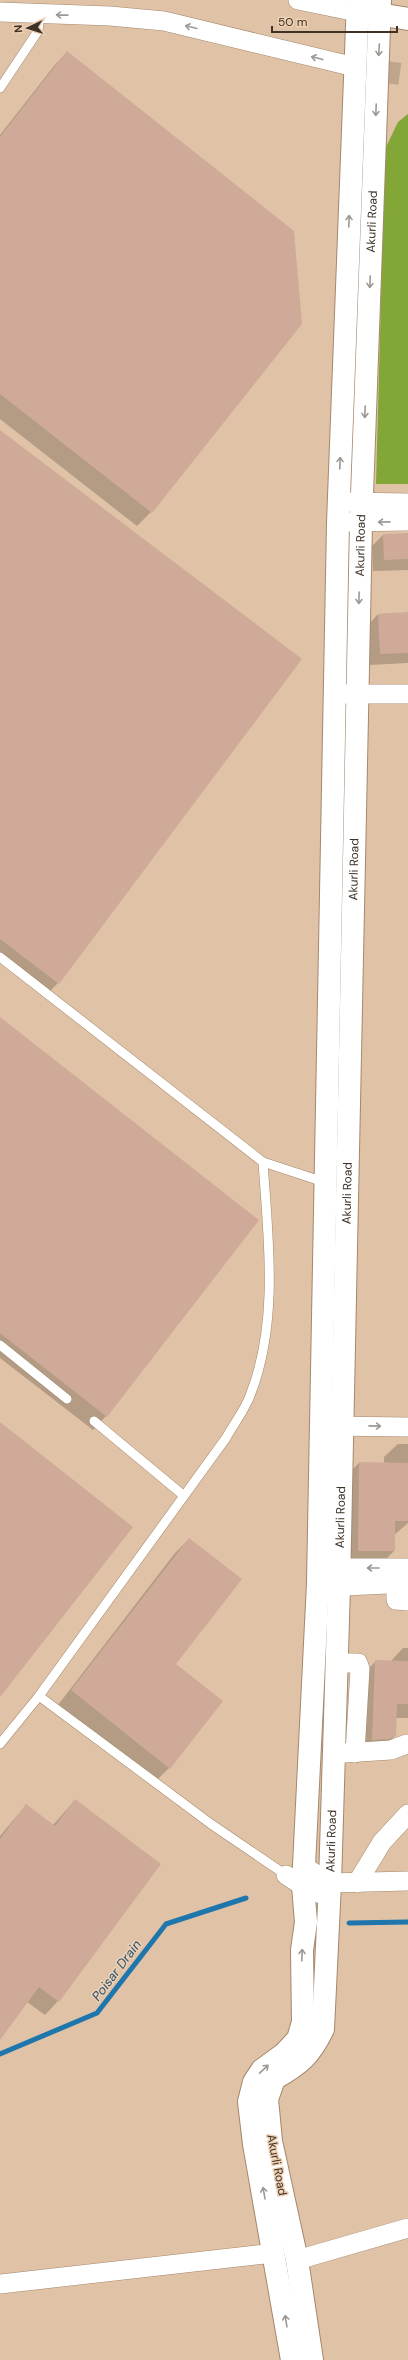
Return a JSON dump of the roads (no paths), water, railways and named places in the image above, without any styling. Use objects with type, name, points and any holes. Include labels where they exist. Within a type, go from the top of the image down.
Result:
[{"type":"street","points":[[298,0],[381,7],[408,19]]},
{"type":"street","name":"Akurli Road","points":[[312,2360],[297,2260],[271,2141],[268,2099],[274,2079],[295,2067],[313,2049],[323,2029],[329,1890],[341,1758],[331,1581],[334,1309],[326,1183],[339,512],[357,6]]},
{"type":"street","name":"Akurli Road","points":[[334,1309],[346,1189],[361,512],[381,7]]},
{"type":"street","points":[[0,12],[110,16],[164,21],[378,72]]},
{"type":"street","points":[[348,248],[371,250]]},
{"type":"street","points":[[345,334],[368,334]]},
{"type":"street","points":[[361,512],[408,502]]},
{"type":"street","points":[[339,512],[361,512],[408,521]]},
{"type":"street","points":[[336,628],[358,627]]},
{"type":"street","points":[[335,694],[408,694]]},
{"type":"street","points":[[333,786],[355,786]]},
{"type":"street","points":[[331,879],[353,878]]},
{"type":"street","points":[[330,952],[352,950]]},
{"type":"street","points":[[329,1013],[350,1014]]},
{"type":"street","points":[[327,1092],[349,1093]]},
{"type":"street","points":[[332,1425],[408,1427]]},
{"type":"street","points":[[331,1581],[408,1568]]},
{"type":"street","points":[[331,1581],[402,1584],[396,1600],[408,1601]]},
{"type":"street","name":"Akurli Road","points":[[292,2360],[254,2144],[249,2102],[254,2082],[262,2070],[284,2054],[298,2039],[303,2022],[302,1950],[306,1922],[298,1876],[331,1581]]},
{"type":"street","points":[[310,1765],[341,1758],[391,1750],[407,1744]]},
{"type":"street","points":[[356,1883],[382,1842],[408,1814]]},
{"type":"street","points":[[298,1876],[329,1890],[356,1883],[408,1880]]},
{"type":"street","points":[[297,2260],[408,2228]]},
{"type":"street","points":[[0,2284],[274,2253]]},
{"type":"lane","points":[[0,88],[38,31],[40,14]]},
{"type":"lane","points":[[0,957],[263,1162],[346,1189]]},
{"type":"lane","points":[[0,1744],[39,1696],[183,1495],[226,1438],[251,1395],[260,1367],[266,1330],[269,1282],[263,1162]]},
{"type":"lane","points":[[0,1345],[67,1399]]},
{"type":"lane","points":[[94,1421],[183,1495]]},
{"type":"lane","points":[[39,1696],[210,1824],[298,1876]]},
{"type":"waterway","name":"Poisar Drain","points":[[0,2054],[97,2013],[166,1924],[246,1898]]},
{"type":"waterway","points":[[349,1923],[408,1922]]},
{"type":"tunnel","points":[[378,71],[408,75]]}]
